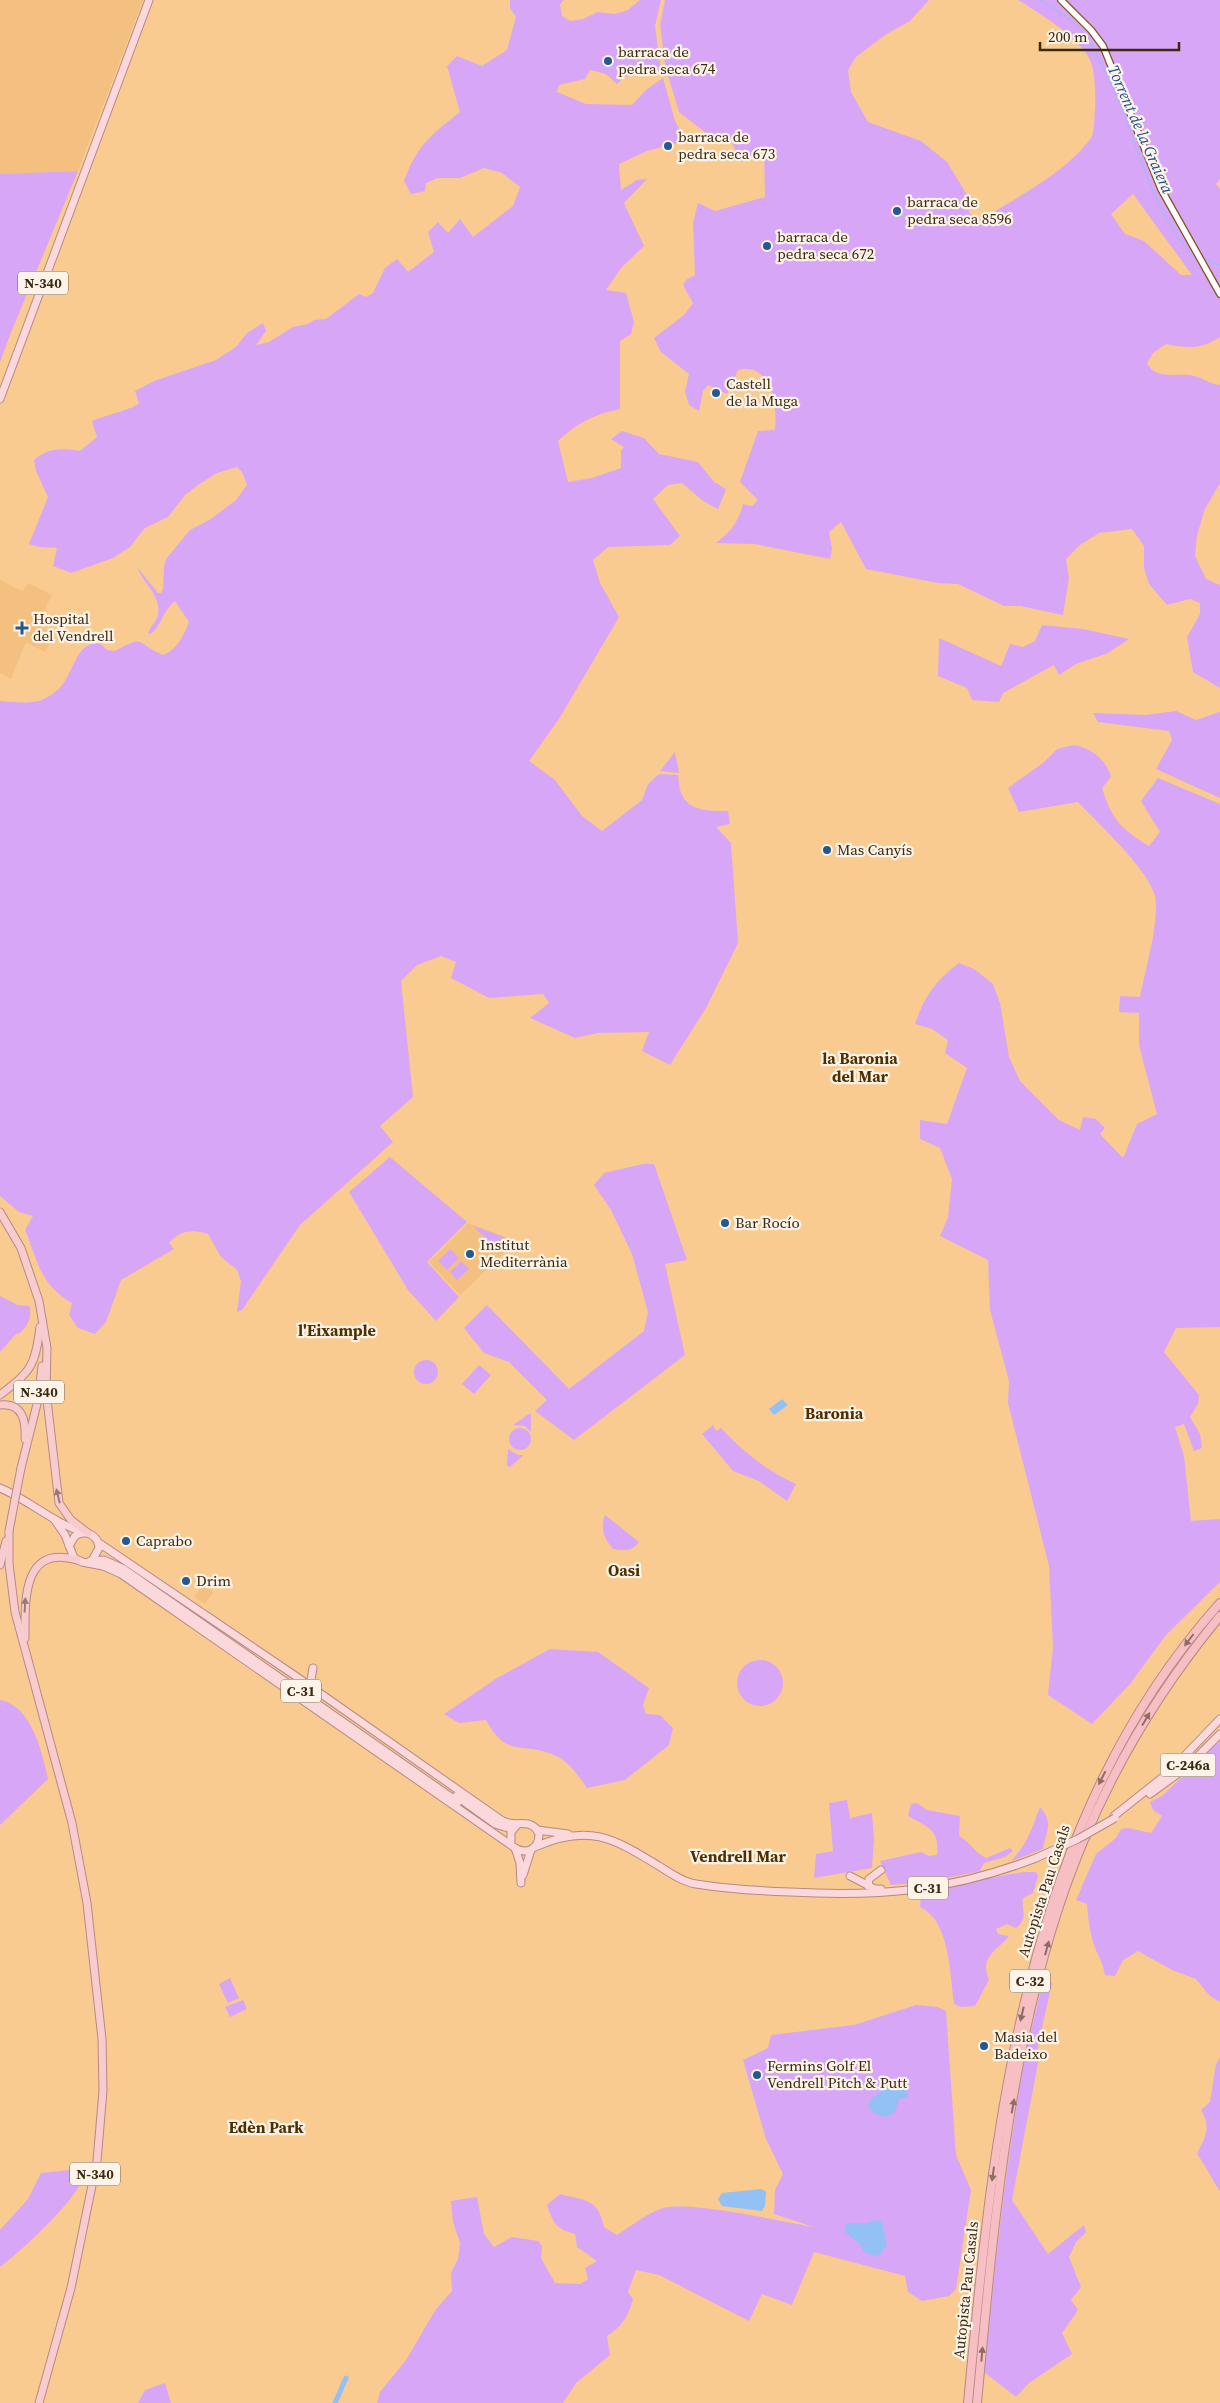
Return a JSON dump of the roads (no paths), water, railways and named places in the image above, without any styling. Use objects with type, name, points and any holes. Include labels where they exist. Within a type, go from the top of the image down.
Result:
[{"type":"highway","name":"N-340","points":[[0,1212],[27,1261],[39,1301],[43,1331],[41,1382],[20,1468],[9,1531],[11,1590],[72,1823],[92,1936],[102,2039],[103,2091],[97,2161],[70,2288],[39,2403]]},
{"type":"highway","points":[[0,1396],[24,1376],[34,1362],[41,1317]]},
{"type":"highway","name":"C-31","points":[[43,1331],[47,1348],[46,1390],[56,1491],[64,1511],[85,1532]]},
{"type":"highway","points":[[0,1404],[11,1405],[23,1415],[26,1426],[25,1452]]},
{"type":"highway","points":[[0,1565],[9,1531]]},
{"type":"highway","points":[[25,1648],[25,1598],[34,1572],[39,1565],[53,1557],[64,1556],[77,1560]]},
{"type":"highway","name":"Autopista Pau Casals","points":[[968,2403],[982,2264],[1002,2113],[1028,1989],[1050,1906],[1088,1808],[1126,1734],[1162,1677],[1220,1603]]},
{"type":"highway","name":"Autopista Pau Casals","points":[[977,2403],[994,2236],[1009,2128],[1032,2012],[1052,1931],[1082,1843],[1114,1774],[1159,1696],[1220,1616]]},
{"type":"main road","name":"N-340","points":[[0,399],[149,0]]},
{"type":"main road","points":[[1061,0],[1091,30],[1103,46],[1162,189],[1220,294]]},
{"type":"main road","name":"C-31","points":[[0,1488],[30,1503],[54,1519],[93,1535],[116,1560],[145,1581],[495,1824],[515,1826],[529,1823],[537,1830],[563,1834],[600,1833],[616,1838],[694,1881],[823,1892],[894,1890],[973,1876],[1036,1857]]},
{"type":"main road","name":"C-31","points":[[54,1519],[62,1529],[71,1554],[77,1560]]},
{"type":"main road","points":[[69,1547],[75,1536],[85,1532]]},
{"type":"main road","points":[[90,1561],[101,1545],[297,1677],[506,1824],[515,1826],[513,1845],[520,1864],[521,1883],[533,1849],[539,1839],[537,1830]]},
{"type":"main road","points":[[77,1560],[90,1561],[121,1574],[513,1845]]},
{"type":"main road","points":[[297,1677],[306,1675],[313,1668],[311,1682],[320,1693]]},
{"type":"main road","name":"C-31","points":[[1114,1817],[1150,1789],[1220,1721]]},
{"type":"main road","name":"C-31","points":[[513,1845],[526,1852],[547,1842],[577,1836],[606,1837],[694,1884],[816,1894],[887,1893],[932,1888],[970,1880],[1036,1857],[1114,1817],[1153,1792],[1204,1748],[1220,1730]]},
{"type":"main road","name":"C-246a","points":[[1153,1792],[1186,1767],[1220,1734]]},
{"type":"main road","points":[[868,1886],[868,1879],[881,1870]]},
{"type":"main road","points":[[850,1876],[875,1889],[894,1890]]},
{"type":"water","points":[[782,1399],[788,1405],[774,1415],[769,1409]]},
{"type":"water","points":[[886,2088],[905,2088],[908,2097],[899,2099],[895,2112],[886,2117],[873,2113],[868,2106],[871,2099]]},
{"type":"water","points":[[762,2189],[766,2192],[765,2206],[762,2211],[722,2206],[718,2199],[722,2193]]},
{"type":"water","points":[[876,2220],[882,2222],[887,2245],[880,2254],[875,2256],[864,2252],[859,2243],[845,2232],[846,2223],[866,2223]]},
{"type":"waterway","name":"Torrent de la Graiera","points":[[1040,0],[1071,21],[1092,46],[1119,101],[1154,194],[1174,232],[1185,246],[1196,255]]},
{"type":"waterway","name":"Torrent de la Graiera","points":[[1204,259],[1220,265]]},
{"type":"waterway","points":[[335,2403],[346,2378]]},
{"type":"place","name":"barraca de pedra seca 674","points":[[608,61]]},
{"type":"place","name":"barraca de pedra seca 673","points":[[668,146]]},
{"type":"place","name":"barraca de pedra seca 8596","points":[[897,211]]},
{"type":"place","name":"barraca de pedra seca 672","points":[[767,246]]},
{"type":"place","name":"Castell de la Muga","points":[[716,393]]},
{"type":"place","name":"Hospital del Vendrell","points":[[22,628]]},
{"type":"place","name":"Mas Canyís","points":[[827,850]]},
{"type":"place","name":"Bar Rocío","points":[[725,1223]]},
{"type":"place","name":"Institut Mediterrània","points":[[470,1254]]},
{"type":"place","name":"Caprabo","points":[[126,1541]]},
{"type":"place","name":"Drim","points":[[186,1581]]},
{"type":"place","name":"Masia del Badeixo","points":[[984,2046]]},
{"type":"place","name":"Fermins Golf El Vendrell Pitch & Putt","points":[[757,2075]]},
{"type":"district","name":"la Baronia del Mar","points":[[860,1067]]},
{"type":"district","name":"l'Eixample","points":[[337,1330]]},
{"type":"district","name":"Baronia","points":[[834,1413]]},
{"type":"district","name":"Oasi","points":[[624,1570]]},
{"type":"district","name":"Vendrell Mar","points":[[738,1856]]},
{"type":"district","name":"Edèn Park","points":[[266,2127]]}]
